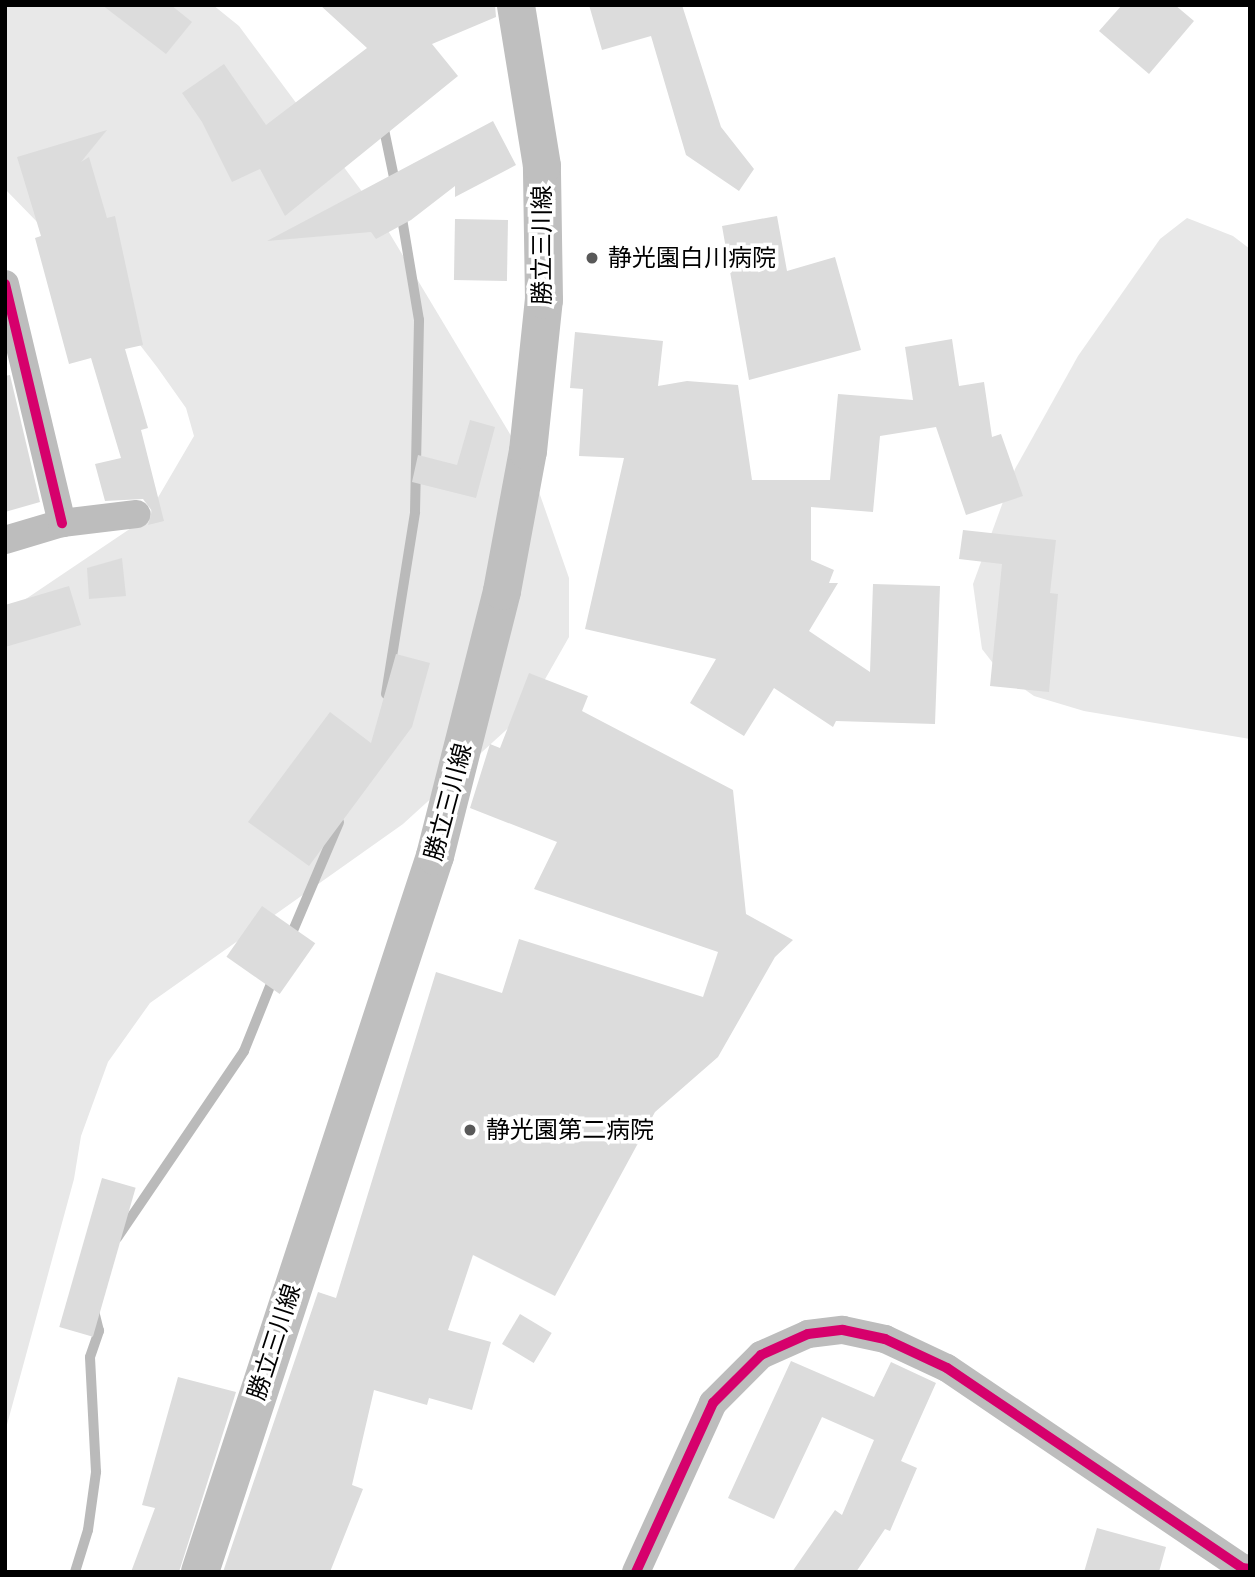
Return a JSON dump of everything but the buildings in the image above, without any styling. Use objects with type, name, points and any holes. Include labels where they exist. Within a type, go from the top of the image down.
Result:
[{"type":"main road","name":"勝立三川線","points":[[200,1572],[435,856],[502,591],[528,451],[544,300],[542,166],[516,5]]},
{"type":"street","points":[[5,284],[11,332],[62,523]]},
{"type":"street","points":[[5,540],[62,523],[136,514]]},
{"type":"street","points":[[636,1572],[713,1403],[761,1355],[808,1334],[843,1330],[885,1339],[947,1368],[1242,1568],[1250,1569]]},
{"type":"shaded area","points":[[5,5],[213,5],[239,26],[375,209],[531,469],[569,578],[569,637],[527,711],[403,824],[150,1003],[108,1062],[81,1136],[74,1179],[5,1432],[5,613],[146,518],[194,436],[186,408],[157,367],[75,261],[5,189]]},
{"type":"shaded area","points":[[1187,218],[1233,236],[1250,249],[1250,739],[1084,711],[1034,696],[999,671],[982,649],[973,584],[1015,469],[1078,356],[1160,239]]},
{"type":"waterway","points":[[382,120],[396,187]]},
{"type":"waterway","points":[[386,694],[415,512],[419,320],[401,213]]},
{"type":"waterway","points":[[289,940],[339,822]]},
{"type":"waterway","points":[[117,1238],[244,1051],[275,974]]},
{"type":"waterway","points":[[75,1572],[88,1530],[96,1472],[90,1357],[99,1331],[93,1307]]},
{"type":"cycle path","points":[[5,284],[62,523]]},
{"type":"cycle path","points":[[636,1572],[713,1403],[761,1355],[808,1334],[843,1330],[885,1339],[947,1368],[1242,1568],[1250,1569]]},
{"type":"place","name":"静光園白川病院","points":[[592,258]]},
{"type":"place","name":"静光園第二病院","points":[[470,1130]]}]
